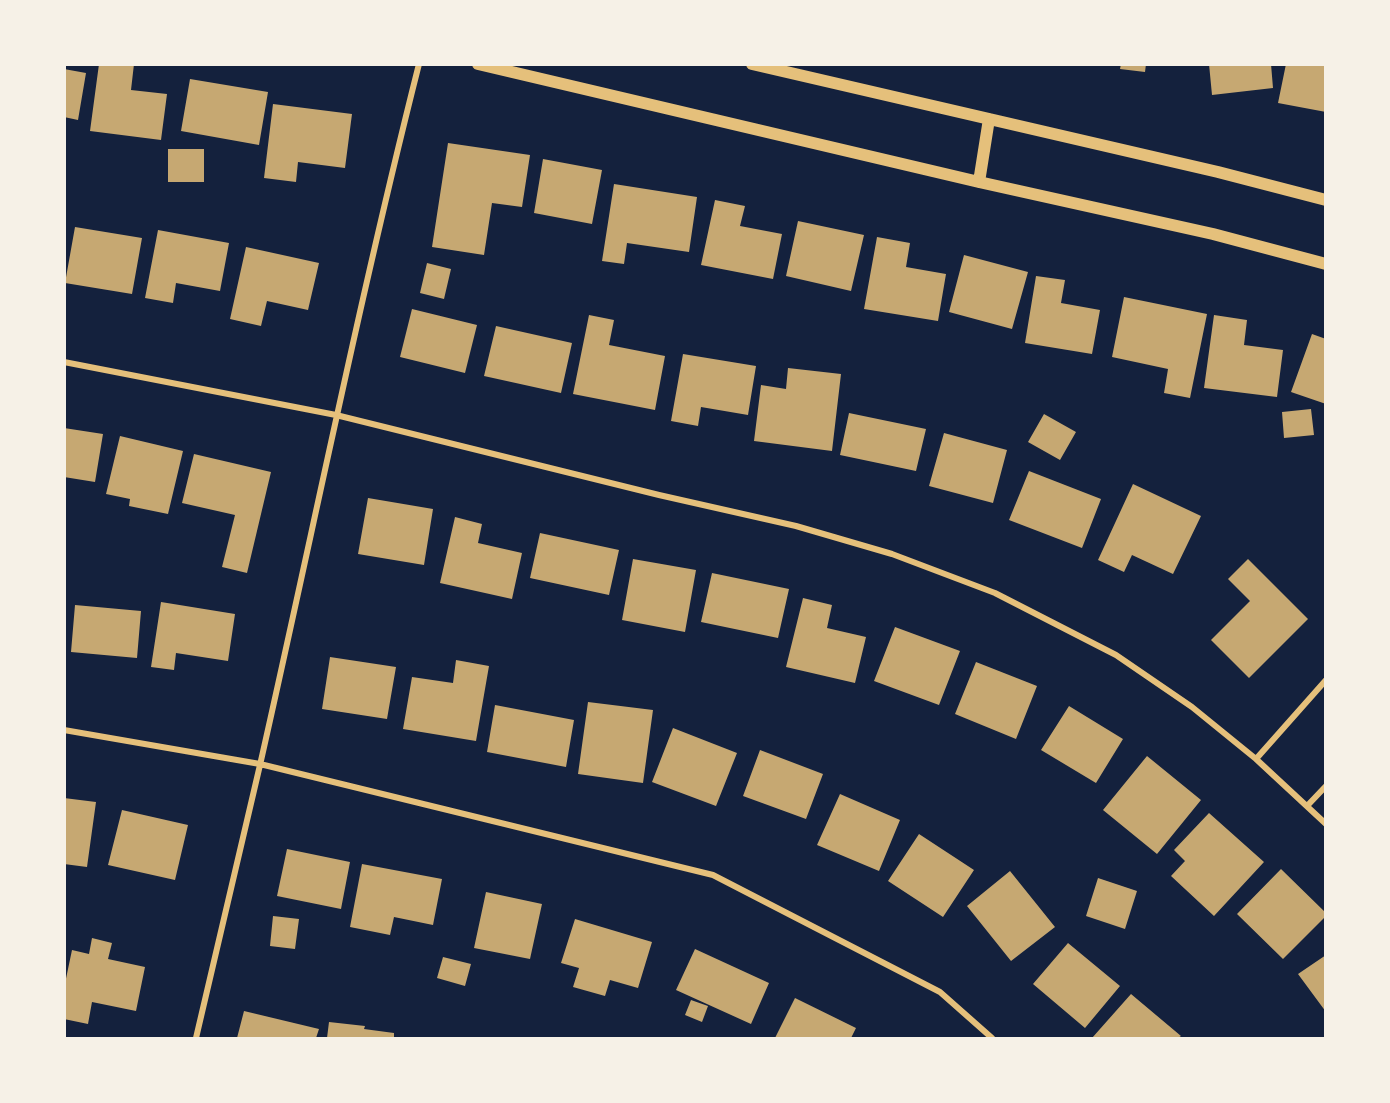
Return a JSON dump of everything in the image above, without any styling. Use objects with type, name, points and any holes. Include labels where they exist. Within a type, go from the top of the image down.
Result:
[{"type":"main road","points":[[478,64],[979,182],[1213,234],[1326,264]]},
{"type":"main road","points":[[752,64],[1218,172],[1326,200]]},
{"type":"main road","points":[[979,182],[989,119]]},
{"type":"street","points":[[196,1038],[260,764],[336,416],[419,64]]},
{"type":"street","points":[[64,362],[336,416],[796,526],[892,554],[995,594],[1116,655],[1192,707],[1256,759],[1326,824]]},
{"type":"street","points":[[1256,759],[1326,680]]},
{"type":"street","points":[[64,730],[260,764],[713,874],[940,992],[992,1038]]},
{"type":"street","points":[[1307,806],[1326,786]]},
{"type":"building","points":[[99,64],[134,64],[131,90],[167,94],[161,140],[90,131]]},
{"type":"building","points":[[1121,64],[1146,64],[1145,72],[1120,69]]},
{"type":"building","points":[[1209,64],[1271,64],[1273,88],[1212,95]]},
{"type":"building","points":[[1286,64],[1326,64],[1326,112],[1278,103]]},
{"type":"building","points":[[64,69],[86,73],[78,120],[64,117]]},
{"type":"building","points":[[190,79],[268,92],[259,145],[181,131]]},
{"type":"building","points":[[273,104],[352,114],[345,168],[298,162],[296,182],[264,178]]},
{"type":"building","points":[[448,143],[530,155],[522,207],[492,203],[484,255],[432,247]]},
{"type":"building","points":[[168,149],[204,149],[204,182],[168,182]]},
{"type":"building","points":[[543,159],[602,170],[592,224],[534,213]]},
{"type":"building","points":[[614,184],[697,197],[689,252],[627,243],[624,264],[602,261]]},
{"type":"building","points":[[715,200],[745,206],[740,226],[782,234],[773,279],[701,265]]},
{"type":"building","points":[[798,221],[864,235],[851,291],[786,276]]},
{"type":"building","points":[[75,227],[142,238],[132,294],[65,283]]},
{"type":"building","points":[[158,230],[229,243],[220,291],[176,283],[173,303],[145,298]]},
{"type":"building","points":[[877,237],[910,243],[906,267],[946,274],[938,321],[864,309]]},
{"type":"building","points":[[246,247],[319,263],[308,310],[267,301],[261,326],[230,319]]},
{"type":"building","points":[[964,255],[1028,272],[1012,329],[949,312]]},
{"type":"building","points":[[427,263],[451,269],[444,299],[420,293]]},
{"type":"building","points":[[1036,276],[1065,280],[1061,303],[1100,310],[1092,354],[1025,343]]},
{"type":"building","points":[[1124,297],[1207,314],[1190,398],[1164,393],[1168,369],[1112,357]]},
{"type":"building","points":[[412,309],[477,325],[465,373],[400,357]]},
{"type":"building","points":[[589,315],[614,320],[609,345],[665,356],[655,410],[573,394]]},
{"type":"building","points":[[1214,315],[1247,320],[1244,345],[1283,350],[1277,397],[1204,388]]},
{"type":"building","points":[[496,326],[572,343],[561,393],[484,376]]},
{"type":"building","points":[[1312,334],[1326,339],[1326,404],[1291,392]]},
{"type":"building","points":[[683,354],[756,366],[748,415],[701,407],[698,426],[671,421]]},
{"type":"building","points":[[788,368],[841,374],[832,451],[754,441],[761,385],[786,389]]},
{"type":"building","points":[[1311,409],[1314,435],[1284,438],[1282,412]]},
{"type":"building","points":[[849,413],[926,429],[916,471],[840,455]]},
{"type":"building","points":[[1044,414],[1076,432],[1060,460],[1028,442]]},
{"type":"building","points":[[64,428],[103,434],[95,482],[64,477]]},
{"type":"building","points":[[944,433],[1007,450],[993,503],[929,486]]},
{"type":"building","points":[[120,436],[183,451],[168,514],[129,506],[130,499],[106,494]]},
{"type":"building","points":[[194,454],[271,472],[247,573],[222,567],[235,515],[182,503]]},
{"type":"building","points":[[1029,471],[1101,499],[1082,548],[1009,520]]},
{"type":"building","points":[[1133,484],[1201,516],[1173,574],[1132,555],[1124,572],[1098,560]]},
{"type":"building","points":[[368,498],[433,509],[424,565],[358,554]]},
{"type":"building","points":[[455,517],[482,524],[478,543],[522,553],[512,599],[440,583]]},
{"type":"building","points":[[540,533],[619,550],[609,595],[530,578]]},
{"type":"building","points":[[633,559],[696,570],[685,632],[622,620]]},
{"type":"building","points":[[1248,559],[1308,619],[1249,678],[1211,640],[1250,601],[1228,579]]},
{"type":"building","points":[[712,573],[789,589],[778,638],[701,622]]},
{"type":"building","points":[[803,598],[832,605],[827,628],[866,637],[855,683],[786,667]]},
{"type":"building","points":[[161,602],[235,614],[228,661],[176,653],[174,670],[151,667]]},
{"type":"building","points":[[75,605],[141,611],[137,658],[71,652]]},
{"type":"building","points":[[895,627],[960,651],[939,705],[874,681]]},
{"type":"building","points":[[330,657],[396,667],[387,719],[322,709]]},
{"type":"building","points":[[456,660],[489,666],[476,741],[403,729],[412,677],[453,683]]},
{"type":"building","points":[[976,662],[1037,686],[1016,739],[955,714]]},
{"type":"building","points":[[588,702],[653,710],[643,783],[578,774]]},
{"type":"building","points":[[495,705],[574,720],[566,767],[487,752]]},
{"type":"building","points":[[1069,706],[1123,739],[1096,783],[1041,750]]},
{"type":"building","points":[[673,728],[737,753],[716,806],[652,782]]},
{"type":"building","points":[[760,750],[823,774],[806,819],[743,796]]},
{"type":"building","points":[[1147,756],[1201,800],[1157,854],[1103,810]]},
{"type":"building","points":[[840,794],[900,820],[879,871],[817,845]]},
{"type":"building","points":[[64,798],[96,802],[87,867],[64,864]]},
{"type":"building","points":[[122,810],[188,825],[175,880],[108,865]]},
{"type":"building","points":[[1209,813],[1264,862],[1214,916],[1171,876],[1185,861],[1174,850]]},
{"type":"building","points":[[919,834],[974,870],[943,917],[888,881]]},
{"type":"building","points":[[287,849],[350,862],[341,909],[277,896]]},
{"type":"building","points":[[362,864],[442,879],[433,925],[394,917],[390,935],[350,927]]},
{"type":"building","points":[[1281,869],[1326,913],[1326,916],[1283,959],[1237,914]]},
{"type":"building","points":[[1010,871],[1055,927],[1011,961],[967,906]]},
{"type":"building","points":[[1098,878],[1137,891],[1125,929],[1086,916]]},
{"type":"building","points":[[486,892],[542,904],[530,959],[474,948]]},
{"type":"building","points":[[273,916],[299,919],[295,949],[270,946]]},
{"type":"building","points":[[575,919],[652,942],[638,988],[610,980],[605,996],[573,987],[579,968],[561,963]]},
{"type":"building","points":[[92,938],[112,943],[108,959],[145,967],[136,1011],[92,1002],[88,1024],[64,1019],[64,988],[72,950],[89,954]]},
{"type":"building","points":[[1068,943],[1120,986],[1085,1028],[1033,984]]},
{"type":"building","points":[[695,949],[769,983],[751,1024],[676,990]]},
{"type":"building","points":[[1326,955],[1326,1012],[1298,974]]},
{"type":"building","points":[[443,957],[471,964],[465,986],[437,978]]},
{"type":"building","points":[[1131,994],[1181,1036],[1178,1038],[1092,1038]]},
{"type":"building","points":[[795,998],[856,1028],[851,1038],[775,1038]]},
{"type":"building","points":[[691,1000],[708,1006],[702,1022],[685,1015]]},
{"type":"building","points":[[244,1011],[319,1029],[316,1038],[237,1038]]},
{"type":"building","points":[[329,1022],[365,1026],[364,1029],[394,1033],[394,1038],[327,1038]]}]
